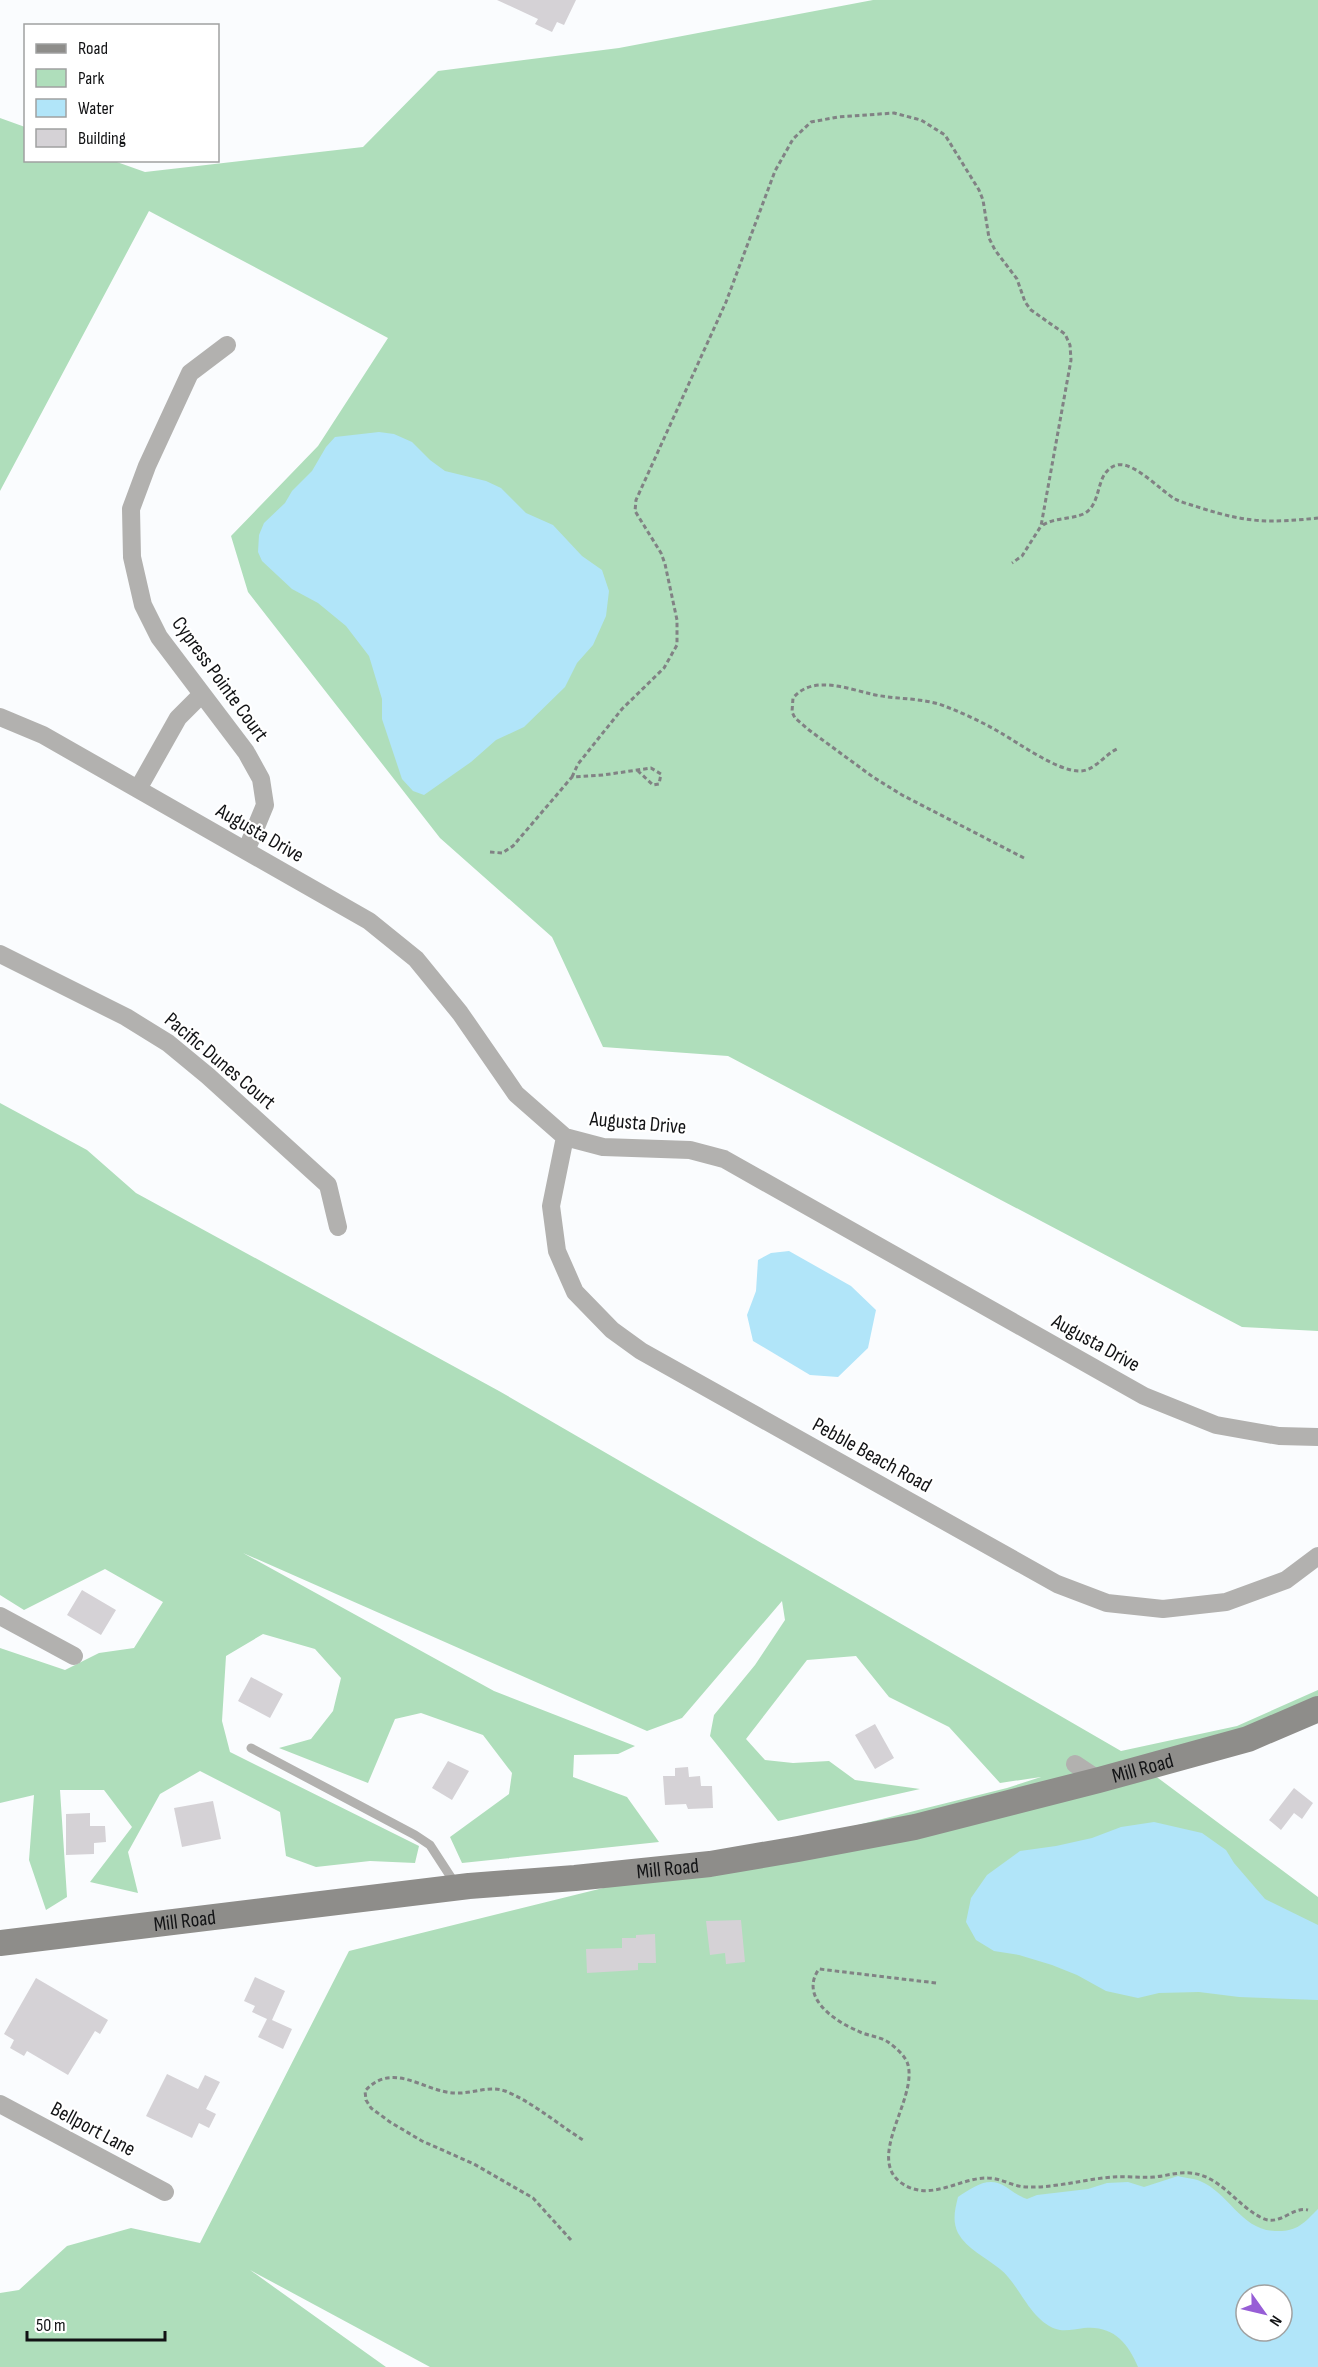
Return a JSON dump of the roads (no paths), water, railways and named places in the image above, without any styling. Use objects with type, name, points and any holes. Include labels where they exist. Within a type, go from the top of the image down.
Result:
[{"type":"main road","name":"Mill Road","points":[[0,1942],[457,1887],[710,1864],[915,1827],[1100,1780],[1248,1739],[1318,1709]]},
{"type":"street","name":"Cypress Pointe Court","points":[[227,345],[190,373],[147,466],[131,509],[132,557],[143,605],[159,637],[246,752],[261,779],[265,805],[246,851]]},
{"type":"street","points":[[138,789],[178,718],[202,694]]},
{"type":"street","name":"Augusta Drive","points":[[0,717],[43,735],[369,921],[416,959],[460,1012],[516,1094],[565,1137],[603,1147],[690,1150],[724,1159],[1144,1396],[1216,1425],[1279,1436],[1318,1437]]},
{"type":"street","name":"Pacific Dunes Court","points":[[0,954],[126,1017],[168,1042],[328,1185],[338,1227]]},
{"type":"street","name":"Pebble Beach Road","points":[[565,1137],[551,1206],[557,1251],[575,1292],[612,1330],[641,1351],[1057,1584],[1107,1603],[1163,1609],[1226,1602],[1286,1580],[1318,1556]]},
{"type":"street","points":[[0,1616],[74,1656]]},
{"type":"street","points":[[1075,1764],[1100,1780]]},
{"type":"street","name":"Bellport Lane","points":[[0,2104],[165,2192]]},
{"type":"lane","points":[[251,1748],[430,1845],[457,1887]]},
{"type":"water","points":[[379,432],[394,434],[412,442],[445,471],[486,481],[501,488],[526,513],[553,525],[582,556],[602,570],[609,591],[606,616],[593,645],[577,663],[565,687],[524,727],[496,740],[471,762],[424,795],[413,791],[402,779],[382,719],[382,699],[369,656],[346,626],[318,603],[292,589],[262,561],[258,552],[259,535],[264,523],[285,503],[292,491],[312,471],[326,447],[335,437]]},
{"type":"water","points":[[789,1251],[851,1286],[876,1310],[868,1348],[838,1377],[810,1375],[753,1341],[747,1315],[756,1291],[758,1260],[771,1253]]},
{"type":"water","points":[[1154,1822],[1202,1833],[1226,1850],[1234,1863],[1265,1899],[1318,1925],[1318,2000],[1239,1997],[1199,1992],[1159,1993],[1138,1998],[1106,1991],[1077,1975],[1052,1965],[1019,1955],[994,1951],[976,1940],[966,1922],[971,1898],[987,1875],[1020,1851],[1056,1846],[1092,1838],[1121,1827]]},
{"type":"water","points":[[1178,2176],[1197,2180],[1219,2194],[1253,2224],[1275,2231],[1289,2230],[1299,2226],[1318,2209],[1318,2367],[1138,2367],[1124,2343],[1111,2332],[1094,2328],[1059,2330],[1039,2318],[1007,2276],[966,2244],[955,2224],[958,2197],[975,2186],[987,2182],[1000,2184],[1027,2199],[1037,2195],[1088,2189],[1107,2183],[1128,2182],[1144,2187]]}]
